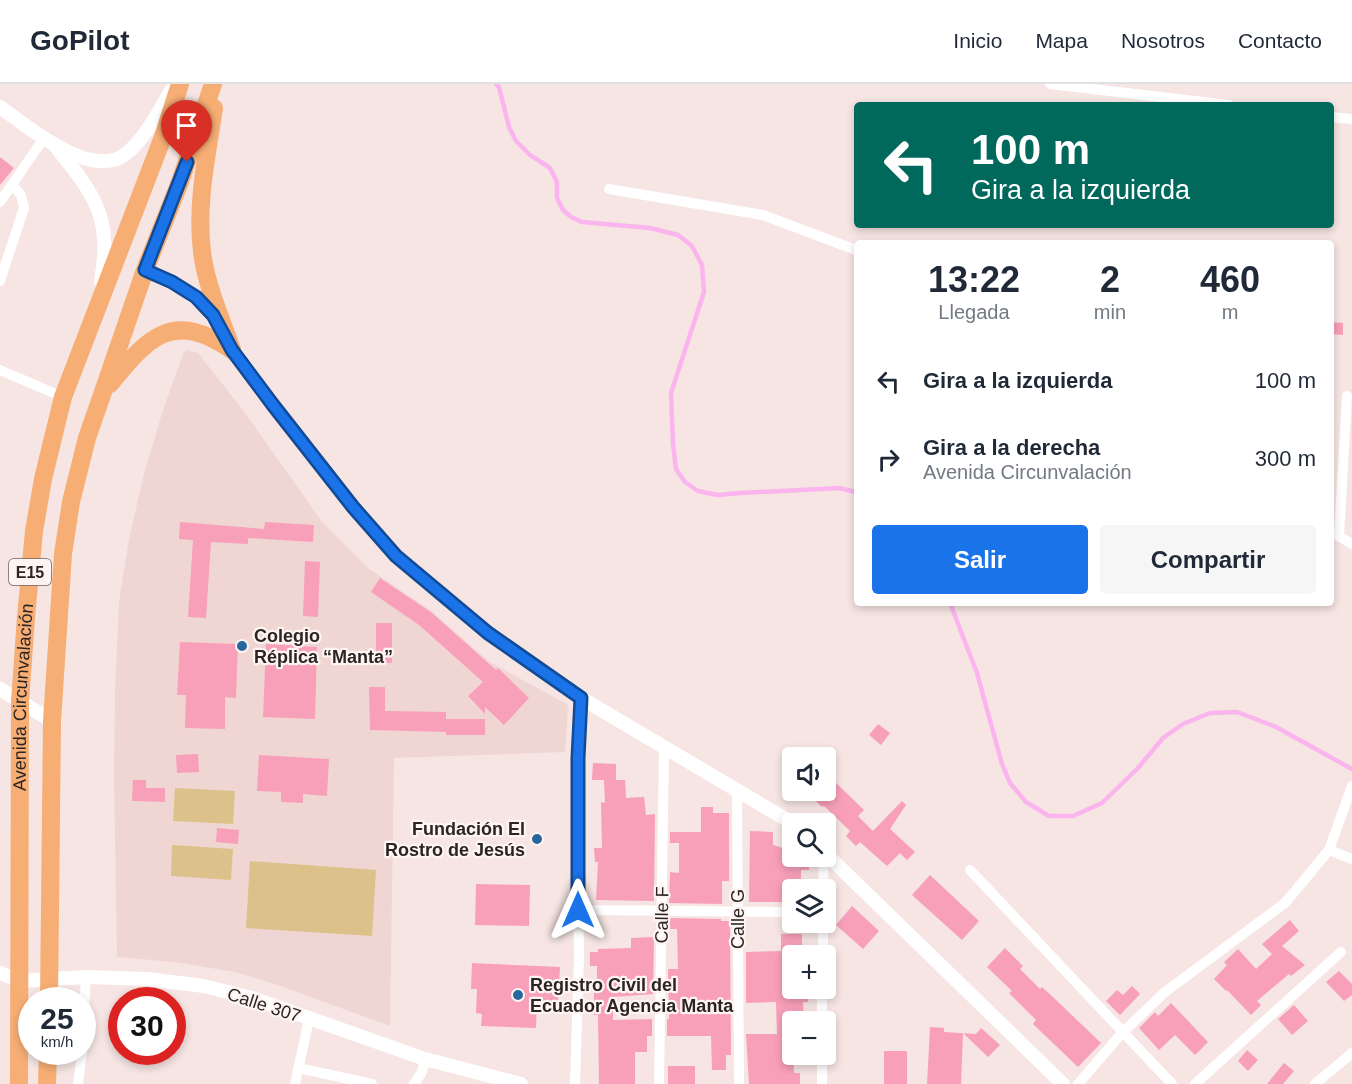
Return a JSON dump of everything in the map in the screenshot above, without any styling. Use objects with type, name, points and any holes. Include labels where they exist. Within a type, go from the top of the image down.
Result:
[{"type":"highway","name":"Avenida Circunvalación","points":[[19,1084],[20,702],[34,531],[43,479],[63,397],[163,137],[180,84]]},
{"type":"highway","name":"Avenida Circunvalación","points":[[49,987],[52,722],[63,554],[71,502],[87,438],[145,270],[215,84]]},
{"type":"highway","points":[[215,84],[200,206],[202,252],[212,292],[232,350]]},
{"type":"highway","points":[[103,392],[137,351],[150,340],[167,333],[180,330],[196,331],[212,337],[232,350]]},
{"type":"highway","points":[[46,1084],[47,1065]]},
{"type":"street","points":[[0,107],[50,142],[80,156],[104,162],[126,154],[140,140],[175,84]]},
{"type":"street","points":[[1050,84],[1203,102]]},
{"type":"street","points":[[1334,117],[1352,119]]},
{"type":"street","points":[[0,202],[50,142]]},
{"type":"street","points":[[50,142],[85,182],[102,219],[106,257],[97,305]]},
{"type":"street","points":[[0,281],[24,208],[21,195],[12,185]]},
{"type":"street","points":[[609,189],[763,215],[854,249]]},
{"type":"street","points":[[145,270],[172,282],[196,297],[213,315],[232,350],[273,405],[353,507],[396,556],[488,633],[581,698],[782,817]]},
{"type":"street","points":[[0,370],[63,397]]},
{"type":"street","points":[[1347,396],[1335,533],[1352,544]]},
{"type":"street","points":[[0,689],[52,722]]},
{"type":"street","points":[[575,1084],[578,758],[581,698]]},
{"type":"street","name":"Calle F","points":[[659,1084],[664,747]]},
{"type":"street","points":[[1078,1084],[1122,1033],[1165,992],[1286,903],[1329,850],[1352,787]]},
{"type":"street","name":"Calle G","points":[[737,790],[739,1084]]},
{"type":"street","points":[[1329,850],[1352,859]]},
{"type":"street","points":[[836,866],[1063,1084]]},
{"type":"street","points":[[970,870],[1172,1084]]},
{"type":"street","points":[[578,910],[782,912]]},
{"type":"street","points":[[1195,1084],[1341,952]]},
{"type":"street","name":"Calle 307","points":[[0,973],[19,981],[86,977],[157,980],[204,986],[255,999],[425,1059],[521,1084]]},
{"type":"street","points":[[85,987],[86,977]]},
{"type":"street","points":[[295,1084],[309,1019]]},
{"type":"street","points":[[1315,1084],[1352,1053]]},
{"type":"street","points":[[414,1084],[422,1072],[425,1059]]},
{"type":"street","points":[[78,1084],[80,1065]]},
{"type":"street","points":[[822,1065],[822,1084]]},
{"type":"street","points":[[298,1068],[372,1084]]},
{"type":"shaded area","name":"Colegio Réplica “Manta”","points":[[187,350],[198,353],[246,414],[322,522],[369,569],[430,610],[490,662],[568,705],[565,752],[394,758],[390,1026],[278,985],[235,972],[174,962],[117,957],[114,777],[119,602],[129,539],[143,478],[162,413],[183,354]]},
{"type":"shaded area","points":[[175,788],[235,791],[233,824],[173,821]]},
{"type":"shaded area","points":[[172,845],[233,849],[231,880],[171,876]]},
{"type":"shaded area","points":[[250,861],[376,870],[372,936],[246,928]]},
{"type":"building","points":[[0,157],[14,168],[0,185]]},
{"type":"building","points":[[1334,322],[1343,323],[1343,335],[1334,334]]},
{"type":"building","points":[[180,522],[264,529],[265,522],[314,525],[313,542],[248,538],[248,544],[211,542],[206,618],[188,617],[193,540],[179,539]]},
{"type":"building","points":[[305,561],[320,562],[318,617],[303,616]]},
{"type":"building","points":[[380,578],[432,613],[496,670],[498,668],[529,698],[504,725],[485,707],[485,714],[468,696],[483,682],[419,625],[371,592]]},
{"type":"building","points":[[376,623],[392,623],[392,663],[376,663]]},
{"type":"building","points":[[180,642],[238,644],[236,698],[225,697],[225,729],[185,728],[186,695],[177,695]]},
{"type":"building","points":[[266,644],[317,647],[315,719],[263,717]]},
{"type":"building","points":[[369,687],[385,687],[385,711],[446,712],[446,719],[485,719],[485,735],[370,730]]},
{"type":"building","points":[[878,724],[890,733],[881,745],[869,735]]},
{"type":"building","points":[[198,754],[199,772],[177,773],[176,755]]},
{"type":"building","points":[[259,755],[329,759],[327,796],[303,794],[303,803],[281,802],[281,792],[257,791]]},
{"type":"building","points":[[593,763],[616,764],[616,780],[625,780],[626,798],[644,797],[646,815],[655,814],[654,901],[596,900],[598,862],[595,862],[594,848],[602,848],[601,802],[605,803],[604,780],[592,780]]},
{"type":"building","points":[[133,780],[146,780],[146,788],[165,788],[165,802],[132,801]]},
{"type":"building","points":[[836,783],[864,810],[858,816],[873,831],[902,801],[906,805],[890,829],[915,852],[907,860],[900,853],[887,866],[860,842],[856,846],[846,836],[850,831],[836,818],[836,813],[831,813],[824,806],[822,807],[816,801],[836,801]]},
{"type":"building","points":[[701,807],[713,807],[713,813],[729,813],[729,881],[722,881],[722,904],[669,903],[670,872],[679,873],[679,843],[670,843],[670,832],[701,832]]},
{"type":"building","points":[[217,828],[239,830],[238,844],[216,842]]},
{"type":"building","points":[[750,831],[773,832],[773,845],[782,848],[782,867],[809,867],[809,870],[801,870],[801,879],[782,879],[782,902],[749,902]]},
{"type":"building","points":[[930,875],[979,921],[962,940],[912,895]]},
{"type":"building","points":[[476,884],[530,885],[529,926],[475,925]]},
{"type":"building","points":[[852,906],[879,931],[863,949],[836,925]]},
{"type":"building","points":[[669,918],[730,921],[731,1055],[726,1055],[726,1070],[712,1070],[711,1036],[667,1036],[668,969],[678,969],[677,929],[669,929]]},
{"type":"building","points":[[1290,920],[1299,931],[1282,946],[1305,965],[1291,976],[1289,974],[1257,1001],[1261,1005],[1251,1015],[1214,979],[1227,965],[1224,962],[1238,949],[1256,969],[1272,954],[1262,944]]},
{"type":"building","points":[[781,934],[802,934],[802,945],[782,945],[782,999],[808,999],[808,1002],[803,1002],[803,1011],[782,1011],[782,1065],[794,1065],[794,1073],[800,1073],[800,1084],[749,1084],[746,1034],[777,1034],[776,1002],[746,1003],[746,952],[781,951]]},
{"type":"building","points":[[654,937],[653,994],[613,997],[613,1020],[652,1019],[652,1036],[647,1036],[647,1052],[635,1052],[635,1084],[599,1084],[598,1015],[594,1015],[597,966],[590,966],[590,952],[598,952],[598,949],[631,948],[631,938]]},
{"type":"building","points":[[1005,948],[1023,966],[1020,969],[1040,989],[1042,987],[1101,1043],[1078,1067],[1033,1024],[1036,1020],[1009,993],[1012,991],[987,967]]},
{"type":"building","name":"Registro Civil del Ecuador Agencia Manta","points":[[472,963],[560,967],[558,1002],[537,1001],[536,1028],[481,1026],[482,1014],[476,1013],[477,989],[471,989]]},
{"type":"building","points":[[1339,971],[1352,984],[1352,995],[1344,1001],[1326,982]]},
{"type":"building","points":[[1132,986],[1140,994],[1120,1015],[1106,1001],[1117,990],[1123,995]]},
{"type":"building","points":[[1171,1003],[1208,1042],[1195,1055],[1175,1035],[1159,1050],[1139,1028],[1155,1012],[1158,1016]]},
{"type":"building","points":[[1294,1005],[1308,1021],[1292,1035],[1278,1019]]},
{"type":"building","points":[[930,1027],[944,1028],[944,1032],[963,1033],[961,1084],[927,1084]]},
{"type":"building","points":[[981,1028],[1000,1045],[988,1057],[963,1033],[976,1034]]},
{"type":"building","points":[[1247,1050],[1258,1060],[1248,1071],[1238,1061]]},
{"type":"building","points":[[884,1051],[907,1051],[907,1084],[884,1084]]},
{"type":"building","points":[[1284,1063],[1294,1071],[1283,1084],[1267,1084]]},
{"type":"building","points":[[668,1066],[695,1066],[695,1084],[668,1084]]},
{"type":"waterway","points":[[496,84],[499,87],[509,127],[516,141],[530,155],[550,168],[557,182],[557,198],[563,210],[582,222],[650,228],[678,235],[692,246],[702,265],[704,292],[671,393],[676,469],[685,482],[698,491],[718,495],[839,488],[854,492]]},
{"type":"waterway","points":[[951,606],[977,673],[1002,764],[1010,783],[1026,802],[1049,816],[1073,816],[1102,803],[1138,768],[1163,738],[1183,724],[1210,713],[1237,712],[1276,727],[1352,769]]},
{"type":"place","name":"Colegio Réplica “Manta”","points":[[242,646]]},
{"type":"place","name":"Fundación El Rostro de Jesús","points":[[537,839]]},
{"type":"place","name":"Registro Civil del Ecuador Agencia Manta","points":[[518,995]]},
{"type":"route","points":[[187,162],[145,270],[172,282],[196,297],[213,315],[232,350],[273,405],[353,507],[396,556],[488,633],[581,698],[578,758],[578,910]]}]
